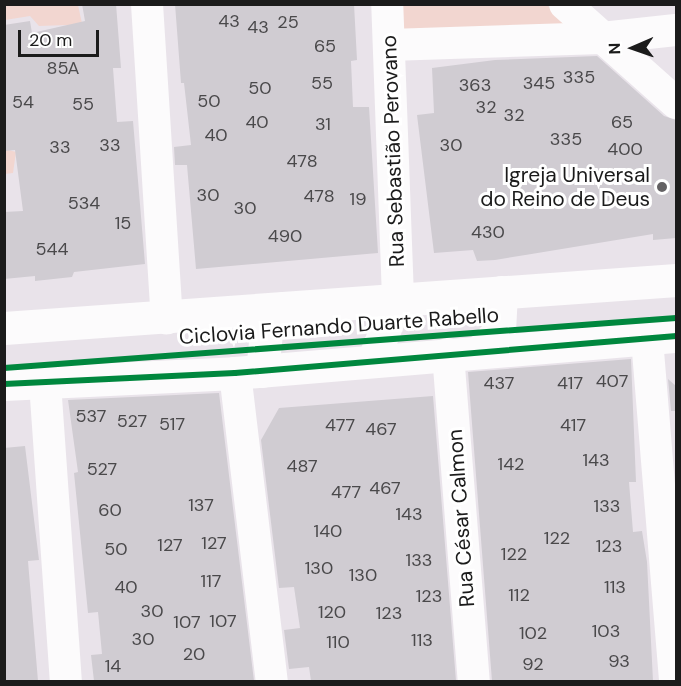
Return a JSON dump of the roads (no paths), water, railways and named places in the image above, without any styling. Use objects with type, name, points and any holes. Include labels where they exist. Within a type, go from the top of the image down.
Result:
[{"type":"street","points":[[147,4],[167,318]]},
{"type":"street","name":"Rua Sebastião Perovano","points":[[387,4],[399,298]]},
{"type":"street","points":[[565,4],[676,103]]},
{"type":"street","points":[[390,45],[602,38],[676,30]]},
{"type":"street","points":[[4,327],[167,318],[399,298],[676,280]]},
{"type":"street","points":[[464,353],[499,331],[501,292]]},
{"type":"street","points":[[374,359],[399,298]]},
{"type":"street","points":[[272,681],[249,372],[266,333],[284,308]]},
{"type":"street","points":[[4,384],[249,372],[374,359],[662,338],[675,681]]},
{"type":"street","name":"Rua César Calmon","points":[[464,353],[474,681]]},
{"type":"street","points":[[45,383],[66,681]]},
{"type":"place","name":"Igreja Universal do Reino de Deus","points":[[662,187]]}]
